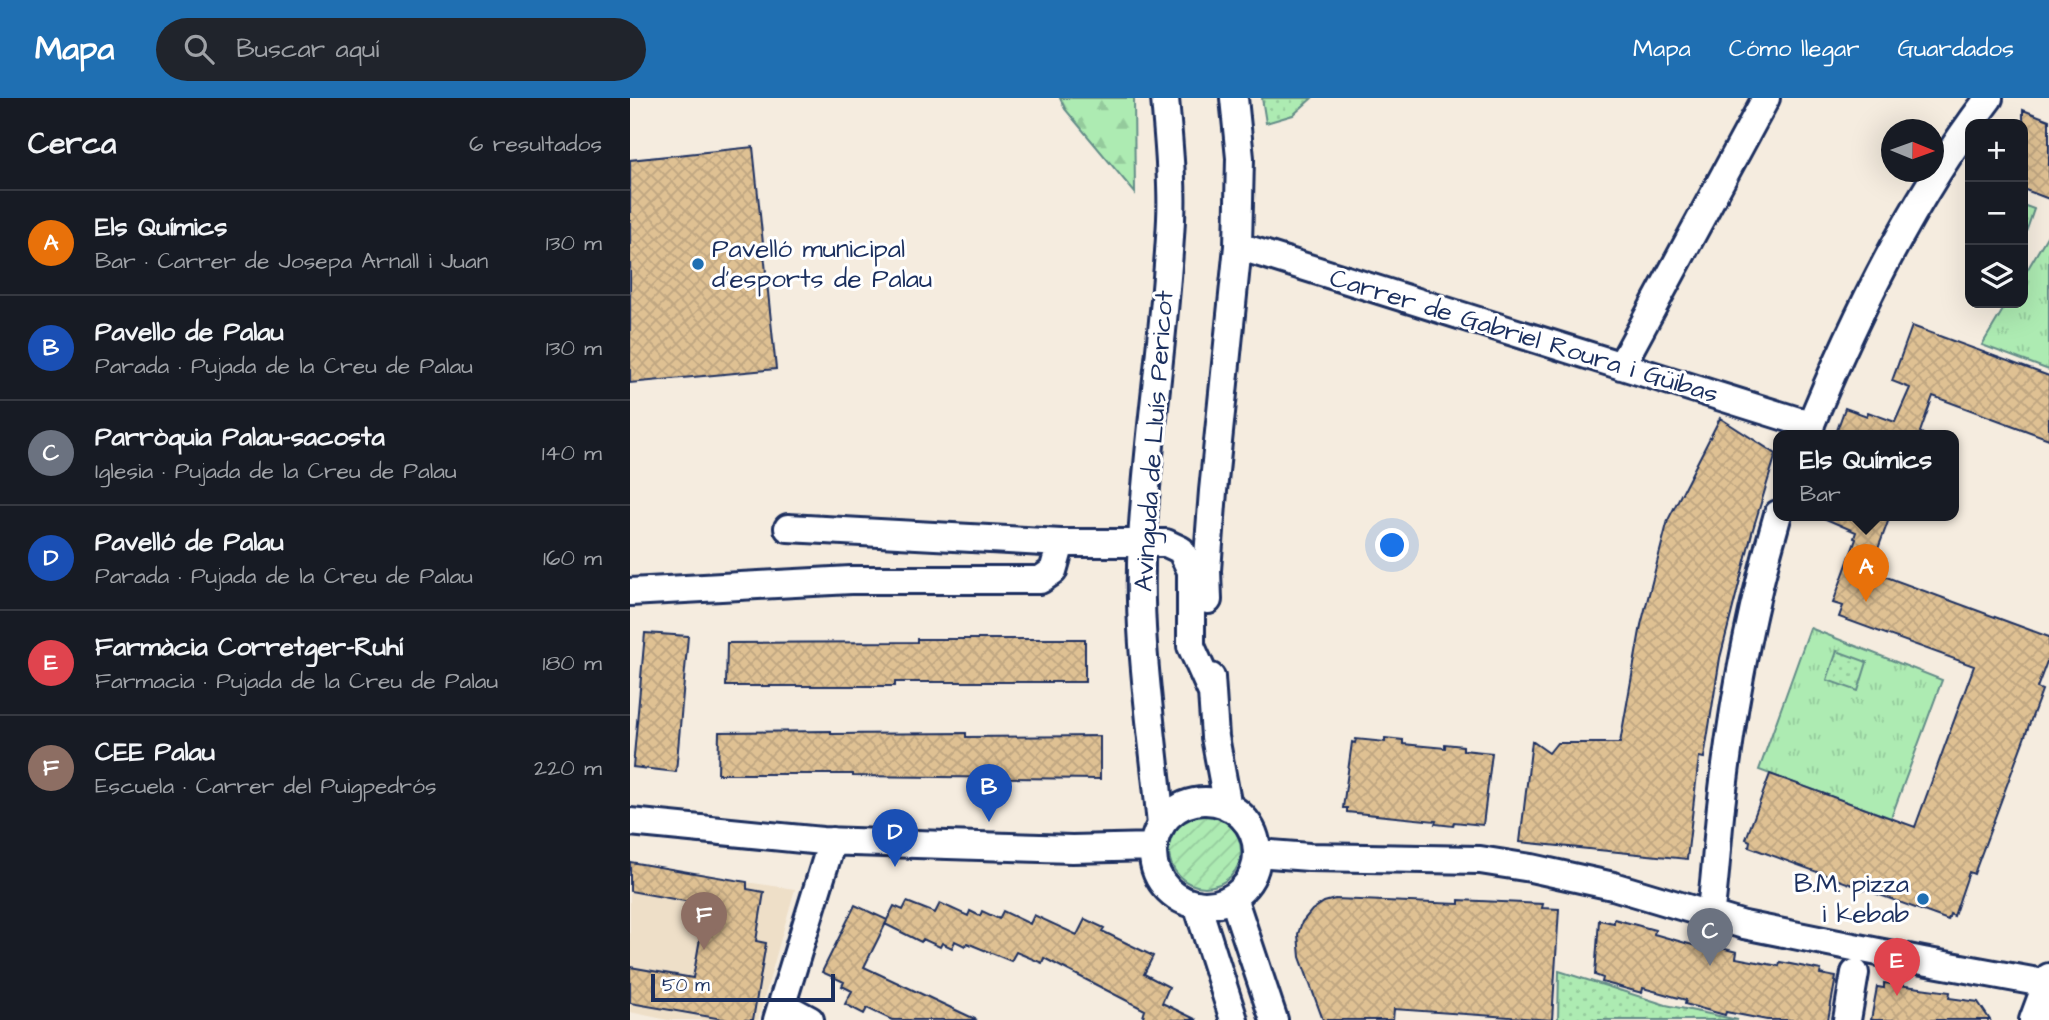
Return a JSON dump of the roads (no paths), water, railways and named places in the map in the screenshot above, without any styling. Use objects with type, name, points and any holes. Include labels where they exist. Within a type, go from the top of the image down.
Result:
[{"type":"street","name":"Avinguda de Lluís Pericot","points":[[1157,836],[1141,583],[1148,446],[1171,218],[1165,98]]},
{"type":"street","points":[[1228,807],[1214,737],[1207,570],[1238,246],[1240,158],[1234,98]]},
{"type":"street","points":[[1621,366],[1766,98]]},
{"type":"street","points":[[1809,430],[1884,269],[1925,195],[1989,98]]},
{"type":"street","name":"Carrer de Gabriel Roura i Güibas","points":[[1238,246],[1621,366],[1806,430]]},
{"type":"street","points":[[1710,915],[1722,795],[1741,663],[1777,521]]},
{"type":"street","points":[[788,528],[1061,543],[1166,543],[1181,550],[1191,571],[1191,646],[1212,693]]},
{"type":"street","points":[[630,592],[810,582],[1040,580],[1053,571],[1061,543]]},
{"type":"street","points":[[1217,802],[1228,807],[1244,819],[1252,832],[1257,863],[1244,887],[1233,897],[1210,905],[1189,902],[1171,892],[1162,882],[1155,866],[1157,836],[1170,814],[1191,803],[1217,802]]},
{"type":"street","points":[[630,822],[832,841],[1072,849],[1157,836]]},
{"type":"street","points":[[810,1020],[780,1013],[832,841]]},
{"type":"street","points":[[1257,853],[1309,858],[1480,860],[1531,868],[1613,886],[1710,915],[1923,961],[2048,981],[2033,1020]]},
{"type":"street","points":[[1233,897],[1274,1020]]},
{"type":"street","points":[[1197,904],[1234,1020]]},
{"type":"street","points":[[1847,1020],[1855,973]]},
{"type":"place","name":"Pavelló municipal d'esports de Palau","points":[[698,264]]},
{"type":"place","name":"Els Químics","points":[[1866,602]]},
{"type":"place","name":"Pavello de Palau","points":[[989,822]]},
{"type":"place","name":"Pavelló de Palau","points":[[895,867]]},
{"type":"place","name":"B.M. pizza i kebab","points":[[1923,899]]},
{"type":"place","name":"CEE Palau","points":[[704,950]]},
{"type":"place","name":"Parròquia Palau-sacosta","points":[[1710,966]]},
{"type":"place","name":"Farmàcia Corretger-Ruhí","points":[[1897,996]]}]
